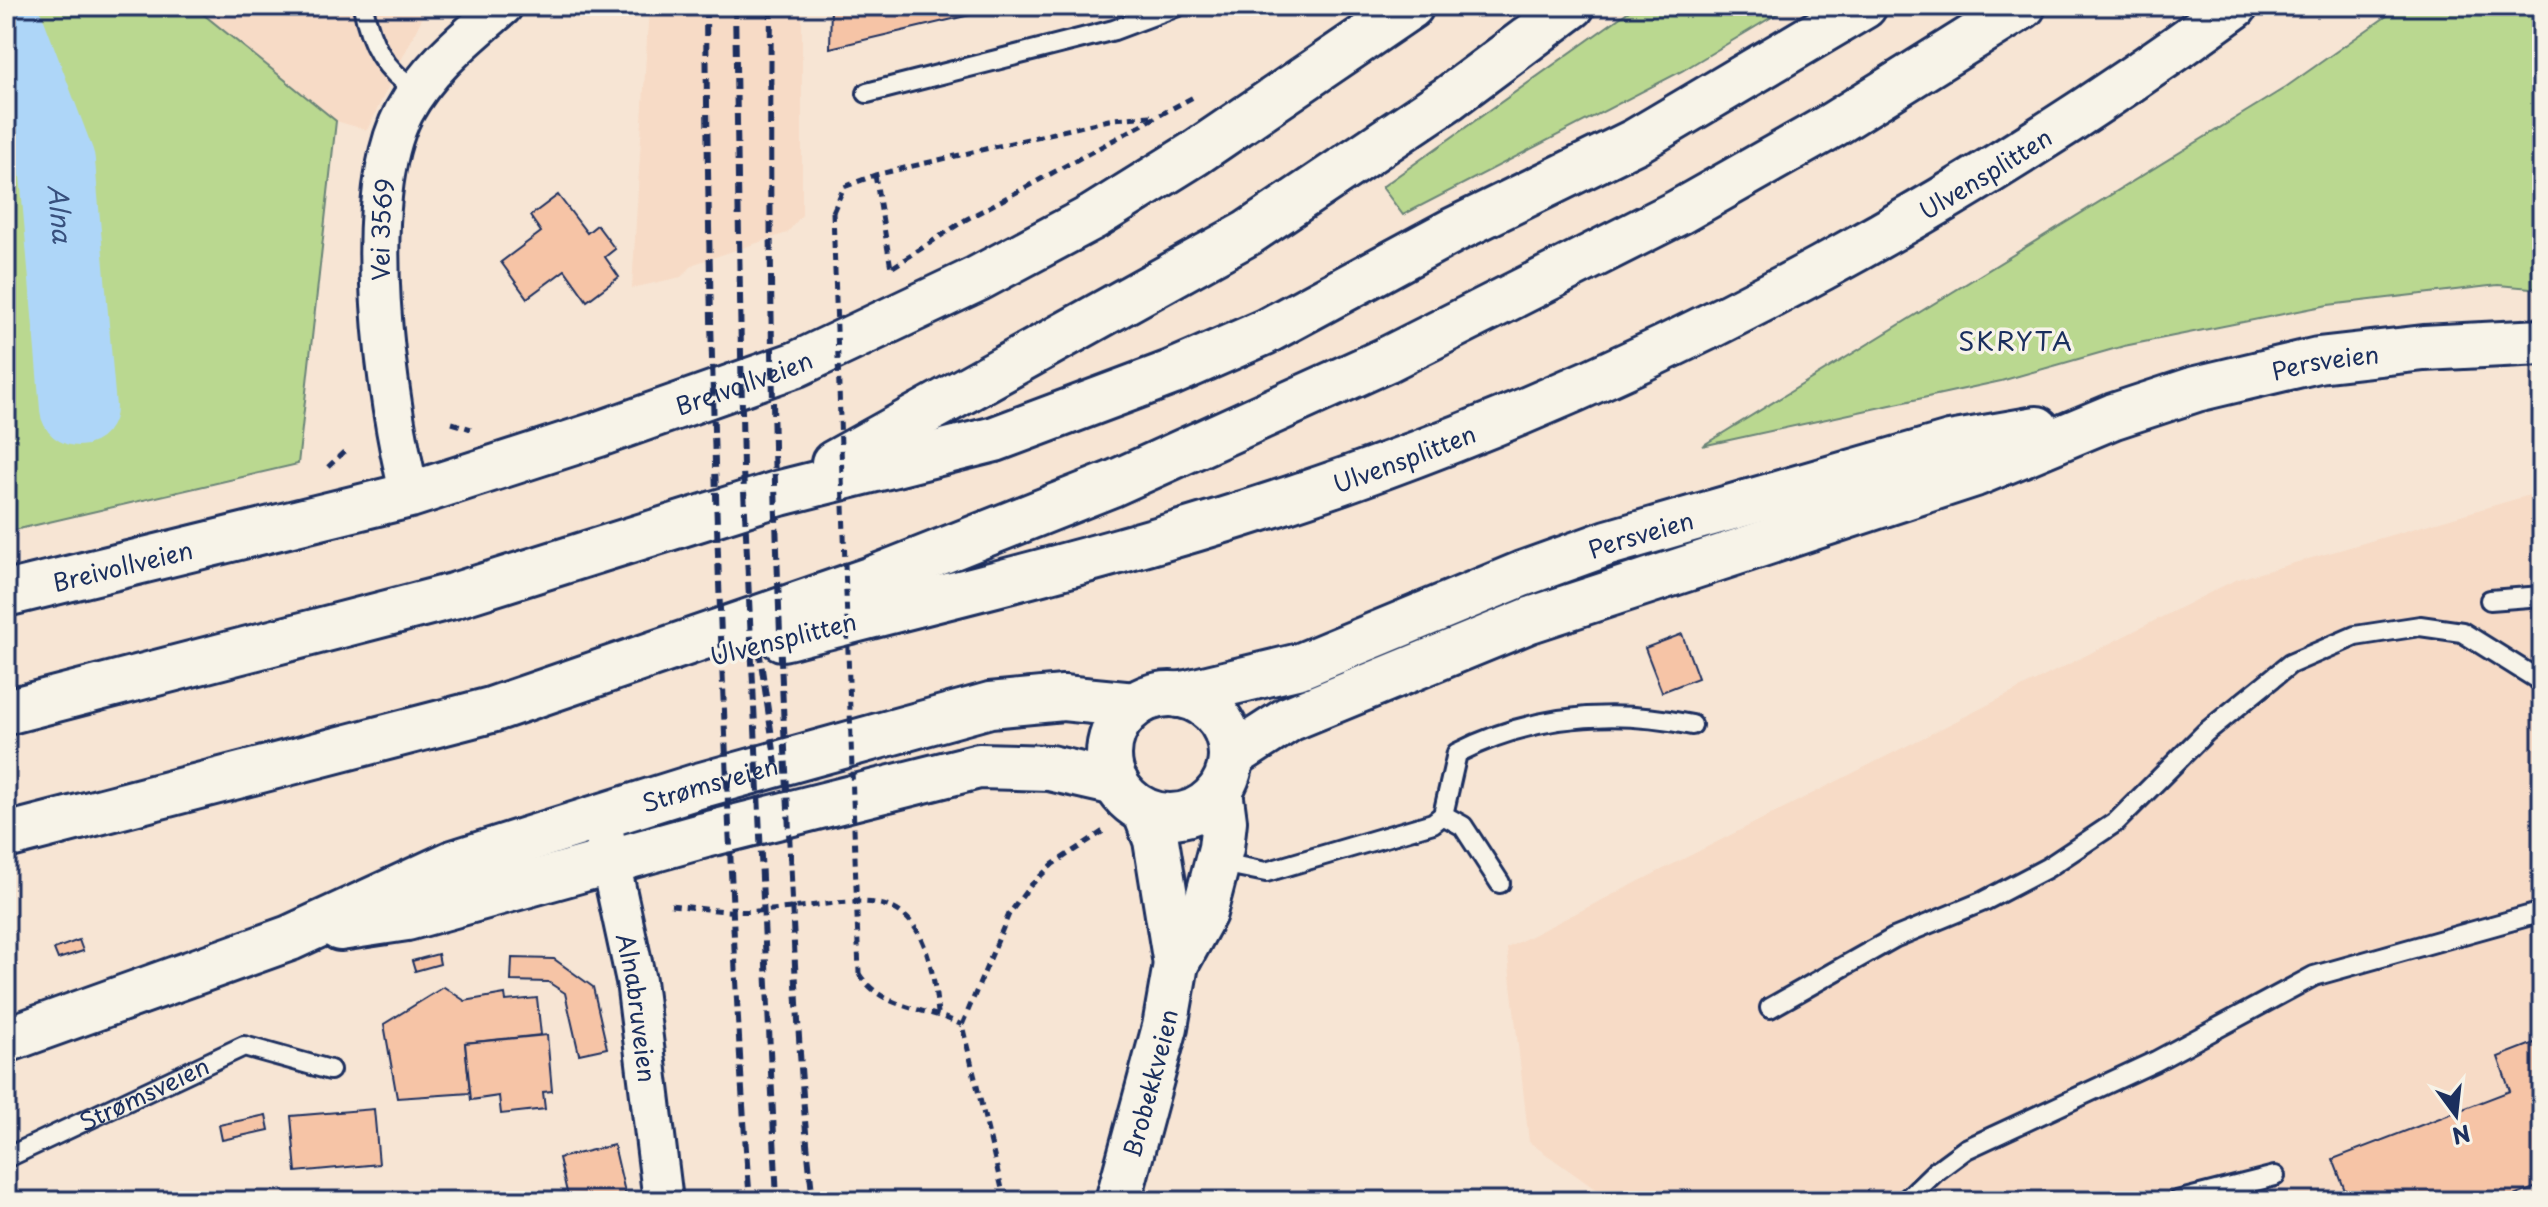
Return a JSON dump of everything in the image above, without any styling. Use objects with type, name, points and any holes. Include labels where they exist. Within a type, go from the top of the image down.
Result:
[{"type":"main road","name":"Breivollveien","points":[[6,594],[410,495],[599,434],[797,364],[977,279],[1093,217],[1194,154],[1411,6]]},
{"type":"main road","points":[[780,493],[1248,233],[1449,98],[1572,6]]},
{"type":"main road","points":[[6,712],[453,596],[780,493],[995,439],[1171,373],[1265,332],[1454,230],[1636,141],[1864,6]]},
{"type":"main road","points":[[6,836],[491,710],[872,579],[1098,490],[1265,417],[1480,315],[1679,212],[1831,126],[2023,6]]},
{"type":"main road","name":"Ulvensplitten","points":[[491,710],[1103,554],[1302,495],[1471,433],[1660,351],[1840,258],[2073,116],[2235,6]]},
{"type":"main road","name":"Persveien","points":[[1226,773],[1289,719],[1530,620],[1975,474],[2114,416],[2196,389],[2318,360],[2424,348],[2542,342]]},
{"type":"main road","name":"Persveien","points":[[1179,695],[1300,666],[1522,574],[1692,517],[1950,444],[2114,416]]},
{"type":"main road","points":[[1179,695],[1196,699],[1211,709],[1226,730],[1226,773],[1194,812],[1178,816],[1130,797],[1109,754],[1116,727],[1135,705],[1149,698],[1179,695]]},
{"type":"main road","name":"Strømsveien","points":[[6,1040],[300,934],[453,863],[600,815],[990,705],[1063,698],[1135,705]]},
{"type":"main road","name":"Strømsveien","points":[[300,934],[407,918],[611,861],[979,766],[1050,768],[1130,797]]},
{"type":"main road","name":"Brobekkveien","points":[[1118,1201],[1165,1027],[1176,964],[1204,913],[1217,862],[1224,821],[1226,773]]},
{"type":"main road","name":"Brobekkveien","points":[[1130,797],[1156,840],[1176,964]]},
{"type":"street","name":"Vei 3569","points":[[410,495],[386,378],[382,222],[388,149],[417,90],[446,55],[503,6]]},
{"type":"street","name":"Alnabruveien","points":[[600,815],[638,994],[663,1201]]},
{"type":"lane","points":[[363,6],[368,34],[383,60],[401,80],[417,90]]},
{"type":"lane","points":[[867,93],[1114,30],[1175,7]]},
{"type":"lane","points":[[2490,600],[2542,596]]},
{"type":"lane","points":[[1770,1008],[1894,938],[1984,901],[2047,868],[2104,830],[2206,732],[2290,664],[2355,636],[2420,626],[2462,632],[2542,682]]},
{"type":"lane","points":[[1217,862],[1266,872],[1433,823],[1443,815],[1457,753],[1497,733],[1556,719],[1647,715],[1692,725]]},
{"type":"lane","points":[[1443,815],[1463,826],[1500,883]]},
{"type":"lane","points":[[1905,1201],[1935,1172],[1966,1149],[2156,1061],[2314,976],[2542,912]]},
{"type":"lane","name":"Strømsveien","points":[[6,1158],[244,1046],[330,1070]]},
{"type":"lane","points":[[2177,1201],[2275,1176]]},
{"type":"path","points":[[880,276],[965,220],[1156,116],[1113,119],[875,175],[844,187],[833,212],[859,974],[882,1000],[938,1013],[962,1025]]},
{"type":"path","points":[[875,175],[891,268]]},
{"type":"path","points":[[835,304],[847,297]]},
{"type":"path","points":[[1005,1201],[962,1025],[1009,914],[1030,886],[1053,864],[1105,830]]},
{"type":"path","points":[[671,905],[755,912],[855,900],[891,905],[909,918],[927,951],[934,973],[938,1013]]},
{"type":"shaded area","points":[[193,6],[428,6],[367,130],[336,121]]},
{"type":"shaded area","points":[[649,6],[802,6],[802,215],[787,233],[694,264],[681,277],[632,288]]},
{"type":"shaded area","points":[[2542,493],[2542,1179],[2483,1201],[1612,1201],[1529,1142],[1507,948],[2235,580]]},
{"type":"green space","points":[[6,6],[193,6],[336,121],[298,464],[6,532]]},
{"type":"green space","points":[[1636,6],[1790,6],[1682,71],[1403,215],[1382,187]]},
{"type":"green space","points":[[2401,6],[2542,6],[2542,289],[2498,285],[2328,305],[2124,346],[2001,381],[1702,446],[2283,89]]},
{"type":"building","points":[[831,6],[1008,6],[830,48]]},
{"type":"building","points":[[558,195],[587,233],[597,225],[615,249],[605,257],[619,277],[587,301],[565,270],[527,298],[501,262],[541,232],[530,216]]},
{"type":"building","points":[[1682,634],[1698,678],[1662,692],[1645,648]]},
{"type":"building","points":[[79,940],[83,951],[58,959],[54,949]]},
{"type":"building","points":[[438,954],[440,964],[415,971],[412,961]]},
{"type":"building","points":[[512,958],[554,959],[593,987],[607,1048],[579,1054],[565,993],[548,982],[511,981]]},
{"type":"building","points":[[444,987],[465,1001],[505,994],[506,1001],[537,998],[541,1035],[465,1043],[470,1093],[397,1098],[384,1024]]},
{"type":"building","points":[[547,1035],[552,1091],[543,1092],[545,1109],[501,1114],[499,1096],[471,1100],[465,1043]]},
{"type":"building","points":[[2542,1040],[2542,1185],[2501,1201],[2349,1201],[2333,1159],[2510,1091],[2498,1057]]},
{"type":"building","points":[[374,1109],[379,1164],[296,1172],[291,1116]]},
{"type":"building","points":[[266,1115],[269,1130],[222,1140],[219,1125]]},
{"type":"building","points":[[614,1145],[627,1201],[569,1201],[559,1158]]},
{"type":"waterway","name":"Alna","points":[[6,27],[57,162],[78,408]]},
{"type":"railway","points":[[706,6],[720,604],[737,1002],[750,1201]]},
{"type":"railway","points":[[735,6],[743,469],[777,1201]]},
{"type":"railway","points":[[771,6],[771,307],[779,608],[797,1005],[813,1201]]},
{"type":"railway","points":[[759,649],[776,764]]},
{"type":"district","name":"SKRYTA","points":[[2016,340]]}]
